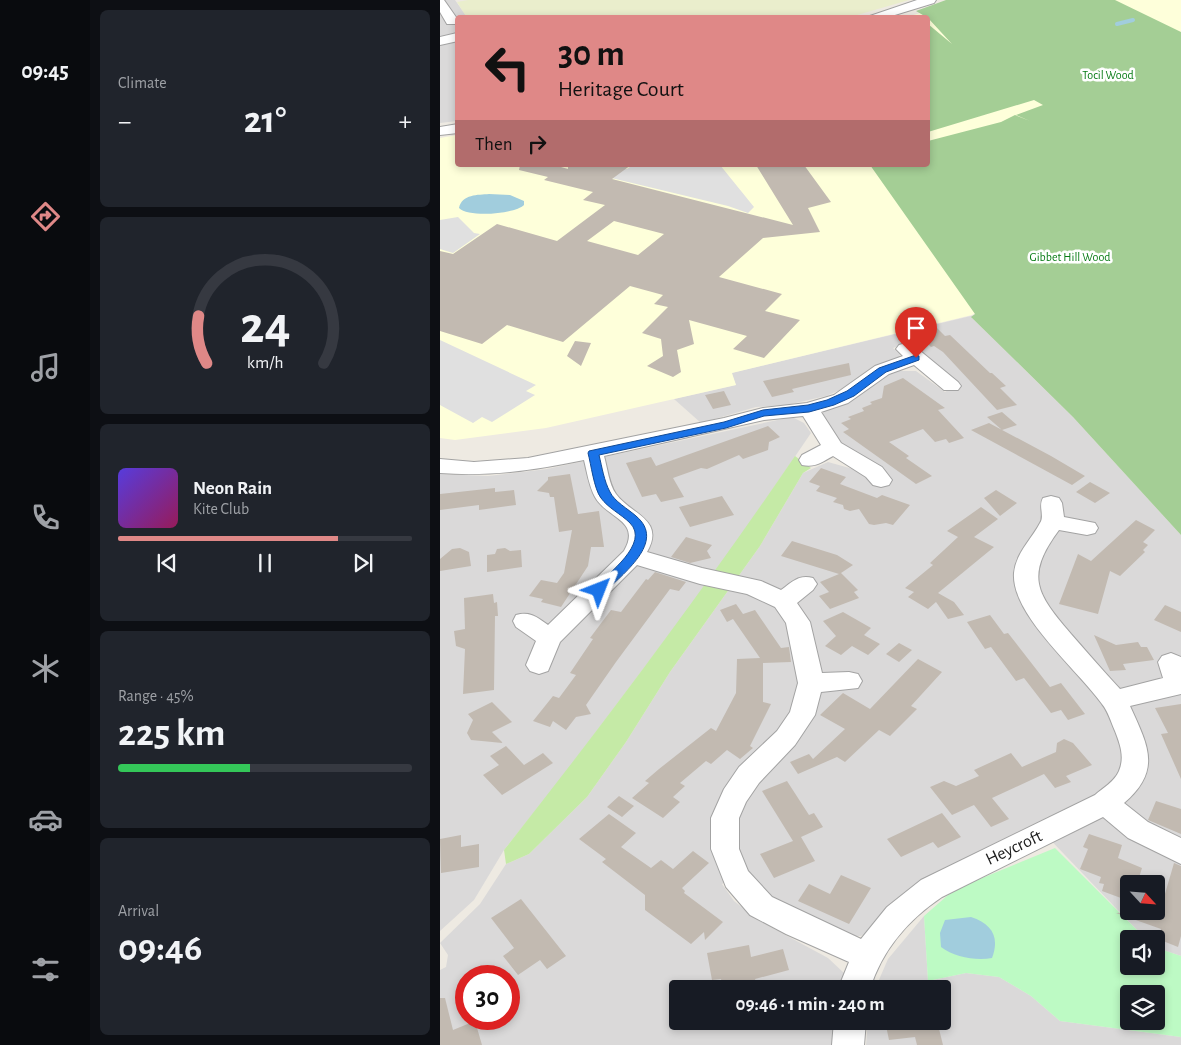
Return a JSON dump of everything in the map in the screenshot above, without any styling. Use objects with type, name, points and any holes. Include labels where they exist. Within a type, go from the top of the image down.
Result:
[{"type":"street","points":[[880,15],[930,0]]},
{"type":"street","points":[[440,4],[452,21]]},
{"type":"street","points":[[440,41],[455,37]]},
{"type":"street","points":[[440,131],[455,128]]},
{"type":"street","points":[[440,466],[499,468],[528,465],[593,453],[763,414],[809,408],[841,398],[910,353],[951,386]]},
{"type":"street","points":[[809,408],[833,447],[874,472],[881,480]]},
{"type":"street","points":[[810,460],[833,447]]},
{"type":"street","points":[[539,665],[549,638],[633,556],[640,544],[642,534],[637,523],[605,496],[593,453]]},
{"type":"street","name":"Heycroft","points":[[857,980],[867,956],[891,922],[919,897],[967,870],[1105,803],[1124,787],[1132,776],[1136,760],[1131,736],[1114,700],[1036,609],[1030,598],[1025,576],[1028,559],[1052,513],[1087,528]]},
{"type":"street","points":[[633,556],[700,576],[753,587],[783,601],[798,622],[811,682],[802,715],[786,738],[749,775],[734,797],[725,818],[725,849],[736,878],[761,906],[797,925],[867,956]]},
{"type":"street","points":[[783,601],[805,584]]},
{"type":"street","points":[[526,621],[549,638]]},
{"type":"street","points":[[1114,700],[1177,677]]},
{"type":"street","points":[[811,682],[849,680]]},
{"type":"street","points":[[1105,803],[1138,830],[1181,852]]},
{"type":"street","points":[[848,1045],[849,1030]]},
{"type":"shaded area","points":[[440,0],[455,0],[466,15],[455,15],[455,121],[440,123]]},
{"type":"shaded area","points":[[468,0],[909,0],[857,15],[465,15],[457,2]]},
{"type":"shaded area","points":[[968,0],[1181,0],[1181,185],[972,315],[732,373],[736,385],[546,428],[455,440],[440,438],[440,138],[455,135],[455,167],[930,167],[930,15],[913,15]]},
{"type":"shaded area","points":[[615,167],[627,169],[630,167],[722,167],[754,207],[748,213],[728,206],[603,176]]},
{"type":"shaded area","points":[[458,217],[474,233],[480,234],[453,253],[440,249],[440,220]]},
{"type":"shaded area","points":[[975,315],[972,318],[1073,417],[1181,535],[1181,956],[1165,950],[1165,930],[1137,930],[1127,920],[1165,920],[1165,875],[1120,875],[1120,912],[1039,828],[861,936],[848,936],[763,895],[745,870],[722,884],[734,901],[758,920],[828,958],[844,973],[843,980],[669,980],[669,1030],[837,1030],[836,1045],[440,1045],[440,970],[446,967],[448,955],[440,943],[480,904],[506,864],[529,854],[587,797],[626,742],[670,672],[760,546],[803,473],[828,462],[853,469],[863,459],[836,446],[820,418],[824,411],[847,400],[873,381],[896,371],[916,371],[945,392],[957,385],[905,344],[893,348],[900,354],[899,358],[866,372],[847,387],[826,396],[787,405],[756,407],[701,423],[674,399],[736,385],[731,373]]},
{"type":"shaded area","points":[[440,340],[536,385],[526,391],[535,395],[492,422],[482,417],[473,423],[440,405]]},
{"type":"shaded area","points":[[792,417],[804,423],[811,433],[719,568],[563,776],[504,850],[474,900],[440,931],[440,474],[488,476],[547,469]]},
{"type":"shaded area","points":[[924,916],[928,980],[879,980],[888,959]]},
{"type":"shaded area","points":[[966,973],[999,977],[1031,996],[1060,1021],[1181,1037],[1181,1045],[866,1045],[867,1030],[951,1030],[951,980],[933,980]]},
{"type":"green space","name":"Gibbet Hill Wood","points":[[946,0],[1115,0],[1181,32],[1181,535],[1073,417],[971,317],[975,314],[871,167],[930,167],[930,140],[1001,122],[1015,115],[1030,121],[1016,115],[1043,105],[1034,100],[930,131],[930,26],[952,44],[930,20],[930,15],[923,15],[916,11]]},
{"type":"green space","points":[[795,456],[811,468],[803,473],[760,546],[670,672],[626,742],[587,797],[529,854],[506,864],[504,850],[653,656]]},
{"type":"green space","points":[[1055,848],[1120,913],[1120,920],[1127,920],[1137,930],[1120,930],[1120,975],[1165,975],[1165,950],[1181,956],[1181,1037],[1128,1030],[1165,1030],[1165,985],[1120,985],[1120,1029],[1060,1021],[1031,996],[999,977],[966,973],[928,980],[924,916],[948,895],[970,883]]},
{"type":"water","points":[[475,195],[510,195],[524,201],[524,205],[511,211],[492,214],[472,213],[459,208],[463,200],[467,198]]},
{"type":"water","points":[[971,917],[984,923],[992,932],[995,944],[992,958],[965,957],[941,947],[940,933],[945,920]]},
{"type":"building","points":[[520,167],[561,167],[568,169],[568,167],[628,167],[612,179],[793,225],[757,167],[805,167],[831,202],[808,208],[820,232],[763,238],[719,277],[782,294],[765,311],[800,320],[764,358],[733,349],[747,336],[689,320],[694,344],[677,350],[681,372],[673,377],[647,366],[663,356],[661,339],[642,333],[668,307],[654,304],[663,295],[630,286],[563,342],[507,325],[482,344],[440,331],[440,251],[453,254],[497,224],[557,241],[605,205],[583,200],[593,192],[544,180],[548,177],[519,170]],"holes":[[[614,221],[664,234],[638,255],[587,241]]]},
{"type":"building","points":[[937,328],[945,336],[950,335],[1006,386],[1000,388],[1017,405],[997,410],[943,352],[934,346],[931,347],[918,334]]},
{"type":"building","points":[[575,341],[591,343],[581,366],[567,356]]},
{"type":"building","points":[[849,363],[851,375],[792,389],[794,392],[772,397],[763,381]]},
{"type":"building","points":[[903,378],[945,408],[938,410],[964,438],[949,443],[946,439],[935,442],[923,429],[889,442],[909,456],[906,458],[932,476],[916,484],[843,432],[849,429],[841,423],[851,419],[848,417],[864,411],[862,408],[872,404],[870,402],[882,398],[884,386]]},
{"type":"building","points":[[724,391],[731,405],[713,409],[705,395]]},
{"type":"building","points":[[1002,412],[1017,425],[1002,430],[987,417]]},
{"type":"building","points":[[989,423],[1085,476],[1072,485],[971,430]]},
{"type":"building","points":[[768,426],[780,437],[769,442],[768,450],[743,459],[739,455],[707,469],[701,468],[673,478],[684,497],[661,502],[656,494],[642,497],[626,463],[651,457],[656,466]]},
{"type":"building","points":[[821,468],[846,477],[840,484],[877,498],[882,495],[910,505],[893,525],[886,523],[869,524],[859,509],[850,511],[844,509],[843,505],[833,502],[837,498],[816,491],[820,486],[809,482]]},
{"type":"building","points":[[570,474],[578,514],[599,511],[604,547],[591,547],[588,566],[561,607],[541,602],[543,599],[529,596],[541,580],[557,583],[564,573],[572,530],[559,532],[554,497],[550,497],[549,493],[537,491],[548,480],[548,477]]},
{"type":"building","points":[[1090,482],[1110,493],[1095,503],[1076,492]]},
{"type":"building","points":[[495,488],[495,492],[514,490],[516,505],[479,510],[479,505],[440,510],[440,494]]},
{"type":"building","points":[[996,490],[1017,503],[1000,516],[984,498]]},
{"type":"building","points":[[722,496],[734,515],[690,527],[679,507]]},
{"type":"building","points":[[981,507],[998,519],[974,537],[994,547],[938,593],[954,602],[964,615],[948,619],[936,602],[928,609],[908,597],[914,592],[905,588],[933,565],[930,563],[958,537],[947,531]]},
{"type":"building","points":[[1136,520],[1155,530],[1143,542],[1148,545],[1143,550],[1145,552],[1120,576],[1110,571],[1098,614],[1059,604],[1078,554],[1091,561]]},
{"type":"building","points":[[686,537],[712,545],[707,551],[711,558],[690,563],[671,557]]},
{"type":"building","points":[[792,541],[837,555],[853,565],[841,573],[858,590],[854,592],[859,598],[830,609],[819,596],[829,592],[820,582],[839,574],[781,556]]},
{"type":"building","points":[[460,548],[469,552],[471,566],[440,571],[440,559],[452,549]]},
{"type":"building","points":[[505,548],[510,551],[521,550],[522,567],[487,572],[487,555],[495,554],[497,549]]},
{"type":"building","points":[[655,572],[686,582],[679,591],[670,589],[616,662],[586,705],[591,714],[576,717],[566,730],[553,721],[550,727],[533,721],[553,696],[559,698],[576,675],[570,673],[593,639],[590,638],[611,610],[621,612],[646,579],[648,580]]},
{"type":"building","points":[[493,594],[494,603],[497,602],[498,616],[495,616],[494,690],[463,694],[465,649],[456,646],[454,631],[465,629],[464,598]]},
{"type":"building","points":[[736,604],[743,614],[755,610],[781,648],[789,647],[791,662],[763,663],[763,702],[771,704],[750,746],[753,748],[740,759],[727,750],[711,764],[706,761],[680,783],[685,786],[673,797],[680,802],[663,818],[632,798],[649,783],[645,781],[659,769],[711,728],[716,731],[736,693],[737,659],[760,658],[733,619],[727,622],[720,610]]},
{"type":"building","points":[[1165,605],[1181,612],[1181,632],[1154,620]]},
{"type":"building","points":[[843,612],[871,628],[864,635],[880,644],[868,655],[852,646],[841,655],[825,646],[836,636],[823,621]]},
{"type":"building","points":[[990,615],[1004,634],[1008,633],[1050,687],[1061,683],[1085,714],[1068,720],[1061,710],[1051,713],[1024,678],[1016,681],[991,647],[985,649],[967,622]]},
{"type":"building","points":[[1094,635],[1116,645],[1138,642],[1141,647],[1147,647],[1154,660],[1123,664],[1126,670],[1110,671]]},
{"type":"building","points":[[899,643],[912,650],[899,662],[886,654]]},
{"type":"building","points":[[918,659],[942,672],[911,706],[917,709],[890,736],[879,730],[845,762],[837,757],[798,774],[790,762],[809,754],[813,759],[845,729],[820,715],[843,693],[870,709]]},
{"type":"building","points":[[492,702],[512,722],[492,732],[503,743],[471,740],[467,733],[473,720],[468,714]]},
{"type":"building","points":[[1181,704],[1181,779],[1161,734],[1168,733],[1155,708]]},
{"type":"building","points":[[1064,739],[1073,743],[1092,765],[1066,776],[1071,782],[1055,788],[1044,774],[992,798],[1009,819],[991,827],[974,805],[952,815],[930,787],[944,781],[956,786],[979,776],[974,770],[1011,753],[1022,767],[1056,752],[1057,743]]},
{"type":"building","points":[[506,746],[524,765],[543,753],[553,763],[502,795],[483,775],[499,765],[490,756]]},
{"type":"building","points":[[787,781],[809,815],[814,813],[823,827],[801,837],[815,861],[774,878],[760,854],[793,841],[762,791]]},
{"type":"building","points":[[619,796],[634,806],[622,817],[607,807]]},
{"type":"building","points":[[1156,801],[1181,809],[1181,834],[1148,820]]},
{"type":"building","points":[[942,813],[961,837],[938,848],[933,842],[901,857],[887,839]]},
{"type":"building","points":[[609,814],[636,833],[621,847],[651,868],[661,860],[673,869],[693,851],[709,863],[682,888],[685,891],[684,893],[723,922],[705,940],[704,932],[691,944],[645,910],[645,895],[602,862],[606,859],[579,839]]},
{"type":"building","points":[[1089,834],[1122,845],[1118,858],[1142,868],[1140,875],[1120,875],[1120,898],[1102,891],[1104,884],[1099,883],[1101,877],[1080,869],[1088,849],[1083,847]]},
{"type":"building","points":[[461,835],[461,847],[479,844],[479,867],[441,873],[440,839]]},
{"type":"building","points":[[1174,863],[1181,866],[1181,936],[1178,947],[1165,942],[1165,930],[1136,920],[1165,920],[1165,894]]},
{"type":"building","points":[[841,875],[871,888],[849,924],[798,901],[809,884],[830,894]]},
{"type":"building","points":[[521,899],[566,956],[547,969],[540,960],[520,974],[520,965],[510,965],[503,956],[514,948],[491,918]]},
{"type":"building","points":[[749,945],[751,957],[783,949],[789,970],[755,980],[712,980],[707,953]]},
{"type":"building","points":[[440,998],[445,998],[453,1030],[478,1030],[482,1045],[440,1045]]},
{"type":"building","points":[[887,1030],[939,1030],[943,1045],[917,1045],[915,1037],[889,1040]]},
{"type":"waterway","points":[[1117,24],[1133,20]]},
{"type":"route","points":[[599,590],[633,556],[640,544],[642,534],[637,523],[605,496],[593,453],[763,414],[809,408],[830,402],[851,394],[870,377],[882,370],[916,358]]},
{"type":"park label","name":"Tocil Wood","points":[[1108,75]]}]
